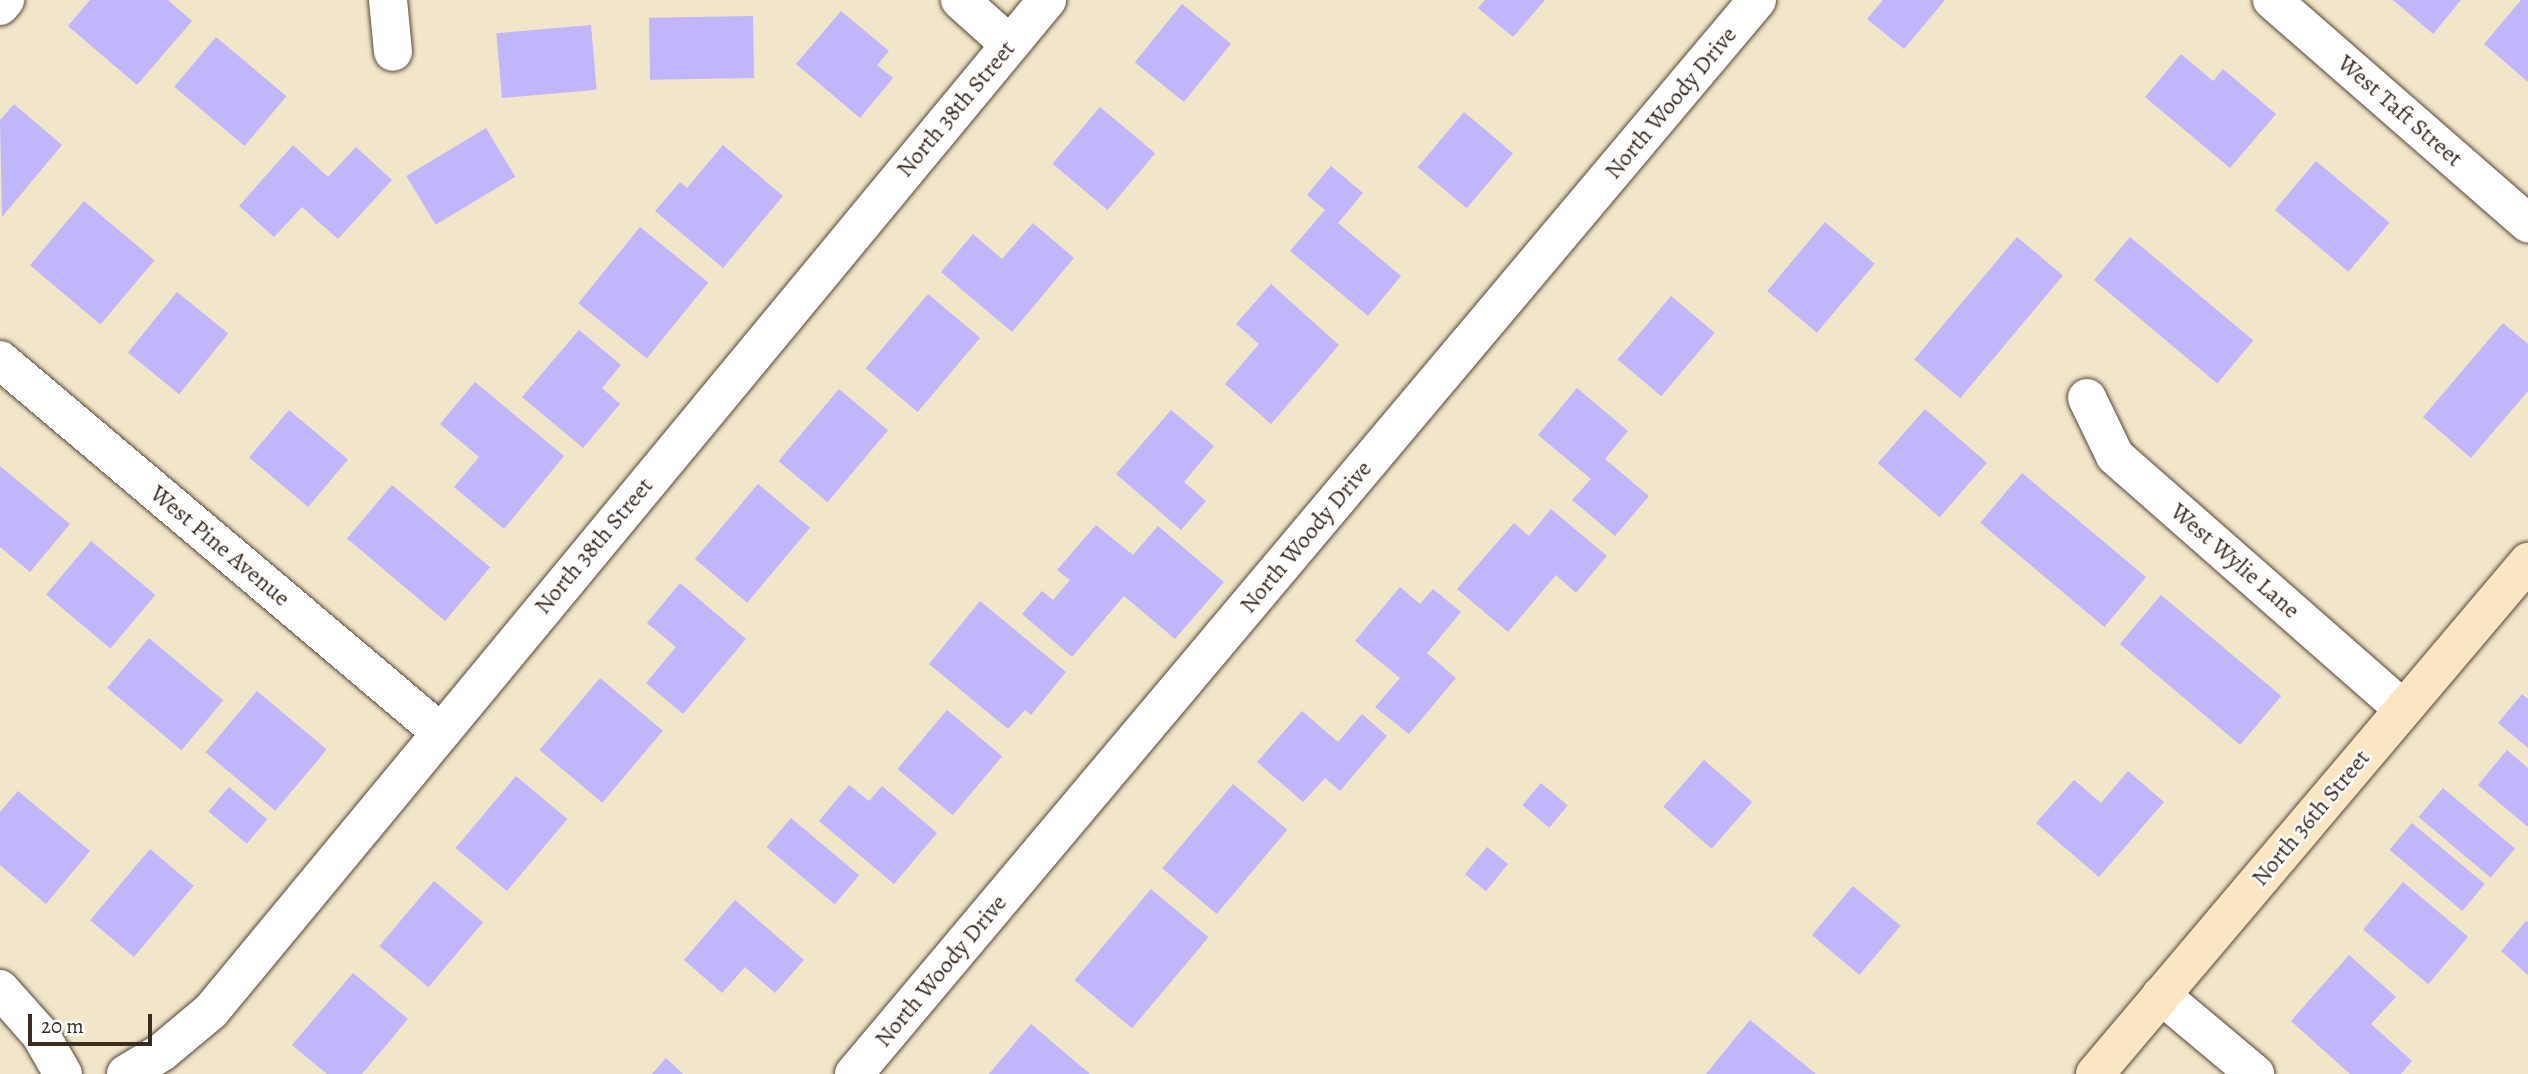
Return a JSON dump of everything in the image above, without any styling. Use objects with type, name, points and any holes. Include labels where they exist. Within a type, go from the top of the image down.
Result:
[{"type":"street","points":[[0,6],[5,0]]},
{"type":"street","points":[[388,0],[393,52]]},
{"type":"street","points":[[960,0],[1009,44]]},
{"type":"street","name":"North 38th Street","points":[[126,1074],[162,1052],[211,1011],[1047,0]]},
{"type":"street","name":"North Woody Drive","points":[[854,1074],[1757,0]]},
{"type":"street","name":"West Taft Street","points":[[2272,0],[2528,223]]},
{"type":"street","name":"West Pine Avenue","points":[[0,360],[440,732]]},
{"type":"street","name":"West Wylie Lane","points":[[2087,398],[2115,456],[2403,709]]},
{"type":"street","name":"North 36th Street","points":[[2095,1074],[2528,562]]},
{"type":"street","points":[[0,989],[40,1034],[63,1074]]},
{"type":"street","points":[[2161,995],[2255,1074]]},
{"type":"building","points":[[90,0],[168,0],[192,21],[137,85],[68,26]]},
{"type":"building","points":[[1485,0],[1545,0],[1513,37],[1478,8]]},
{"type":"building","points":[[1883,0],[1945,0],[1904,49],[1867,19]]},
{"type":"building","points":[[2393,0],[2461,0],[2433,34]]},
{"type":"building","points":[[2521,0],[2528,0],[2528,82],[2484,44]]},
{"type":"building","points":[[1182,4],[1231,44],[1184,102],[1135,62]]},
{"type":"building","points":[[841,11],[889,51],[877,65],[893,78],[860,118],[796,64]]},
{"type":"building","points":[[753,16],[754,78],[650,80],[649,18]]},
{"type":"building","points":[[591,25],[597,90],[502,98],[496,33]]},
{"type":"building","points":[[216,37],[286,96],[245,146],[174,87]]},
{"type":"building","points":[[2181,54],[2213,81],[2223,69],[2276,114],[2230,168],[2145,97]]},
{"type":"building","points":[[14,104],[62,145],[2,217],[0,120]]},
{"type":"building","points":[[1100,107],[1155,153],[1108,210],[1052,164]]},
{"type":"building","points":[[1464,112],[1513,153],[1467,208],[1418,167]]},
{"type":"building","points":[[486,128],[515,177],[436,225],[406,176]]},
{"type":"building","points":[[293,145],[328,177],[356,147],[392,180],[338,239],[302,207],[274,237],[239,206]]},
{"type":"building","points":[[723,145],[783,196],[723,268],[655,211],[680,182],[687,188]]},
{"type":"building","points":[[2316,161],[2390,223],[2348,272],[2275,210]]},
{"type":"building","points":[[1331,166],[1363,193],[1338,223],[1401,276],[1368,316],[1290,251],[1325,210],[1307,195]]},
{"type":"building","points":[[84,201],[154,260],[100,324],[30,265]]},
{"type":"building","points":[[1825,222],[1875,264],[1817,333],[1767,291]]},
{"type":"building","points":[[1033,223],[1074,258],[1012,332],[941,272],[973,234],[1002,259]]},
{"type":"building","points":[[640,227],[708,282],[647,359],[578,303]]},
{"type":"building","points":[[2017,237],[2063,276],[1960,398],[1914,360]]},
{"type":"building","points":[[2130,237],[2253,340],[2217,383],[2094,280]]},
{"type":"building","points":[[1271,284],[1339,345],[1271,424],[1225,384],[1259,344],[1236,324]]},
{"type":"building","points":[[177,292],[228,334],[179,394],[128,353]]},
{"type":"building","points":[[928,294],[980,338],[918,412],[866,368]]},
{"type":"building","points":[[1671,296],[1715,333],[1661,396],[1618,360]]},
{"type":"building","points":[[2503,323],[2528,344],[2528,391],[2471,458],[2423,417]]},
{"type":"building","points":[[579,330],[621,365],[602,388],[620,404],[583,448],[522,397]]},
{"type":"building","points":[[475,382],[564,456],[504,529],[454,487],[479,457],[440,424]]},
{"type":"building","points":[[1577,388],[1628,431],[1605,459],[1649,496],[1615,536],[1572,500],[1591,479],[1538,435]]},
{"type":"building","points":[[839,389],[888,430],[828,502],[779,461]]},
{"type":"building","points":[[1925,409],[1987,463],[1940,517],[1878,463]]},
{"type":"building","points":[[289,410],[348,459],[308,507],[249,457]]},
{"type":"building","points":[[1171,410],[1214,446],[1184,482],[1206,501],[1181,530],[1116,474]]},
{"type":"building","points":[[0,466],[70,524],[30,572],[0,547]]},
{"type":"building","points":[[2022,473],[2146,577],[2104,627],[1980,523]]},
{"type":"building","points":[[758,484],[810,528],[747,603],[695,559]]},
{"type":"building","points":[[392,485],[490,567],[445,621],[347,539]]},
{"type":"building","points":[[1551,509],[1607,556],[1576,593],[1556,575],[1508,632],[1457,589],[1514,523],[1529,536]]},
{"type":"building","points":[[1096,525],[1133,555],[1158,526],[1224,582],[1175,639],[1124,596],[1072,657],[1022,614],[1042,591],[1053,600],[1070,580],[1057,570]]},
{"type":"building","points":[[91,541],[155,595],[110,649],[46,595]]},
{"type":"building","points":[[680,583],[746,639],[683,714],[646,683],[676,647],[647,623]]},
{"type":"building","points":[[1400,587],[1420,604],[1433,589],[1461,612],[1427,653],[1456,678],[1409,734],[1375,707],[1400,678],[1355,641]]},
{"type":"building","points":[[2161,595],[2281,696],[2240,745],[2120,644]]},
{"type":"building","points":[[980,601],[1066,672],[1031,715],[1025,710],[1008,729],[929,664]]},
{"type":"building","points":[[149,638],[223,700],[182,750],[107,688]]},
{"type":"building","points":[[600,678],[663,731],[602,803],[540,750]]},
{"type":"building","points":[[257,691],[327,749],[275,811],[206,752]]},
{"type":"building","points":[[2522,694],[2528,699],[2528,748],[2498,723]]},
{"type":"building","points":[[947,710],[1002,756],[953,815],[898,769]]},
{"type":"building","points":[[1302,711],[1338,742],[1362,714],[1387,736],[1340,791],[1325,778],[1303,802],[1257,762]]},
{"type":"building","points":[[2507,750],[2528,768],[2528,827],[2478,785]]},
{"type":"building","points":[[1704,760],[1752,802],[1712,849],[1663,807]]},
{"type":"building","points":[[2128,771],[2164,802],[2099,877],[2036,823],[2074,780],[2101,803]]},
{"type":"building","points":[[516,776],[567,819],[507,891],[456,848]]},
{"type":"building","points":[[1541,783],[1568,805],[1549,828],[1522,805]]},
{"type":"building","points":[[1233,784],[1287,830],[1217,914],[1162,868]]},
{"type":"building","points":[[849,785],[869,801],[882,786],[937,833],[894,884],[819,821]]},
{"type":"building","points":[[229,787],[267,819],[247,844],[208,812]]},
{"type":"building","points":[[2443,788],[2515,848],[2491,878],[2419,817]]},
{"type":"building","points":[[18,791],[90,851],[46,904],[0,865],[0,812]]},
{"type":"building","points":[[791,818],[859,875],[835,904],[767,847]]},
{"type":"building","points":[[2412,823],[2485,884],[2462,911],[2390,850]]},
{"type":"building","points":[[1487,847],[1508,864],[1486,891],[1465,874]]},
{"type":"building","points":[[150,849],[194,886],[134,957],[90,920]]},
{"type":"building","points":[[434,881],[483,922],[428,987],[379,946]]},
{"type":"building","points":[[2403,882],[2468,937],[2428,984],[2363,929]]},
{"type":"building","points":[[1853,886],[1900,926],[1859,975],[1812,935]]},
{"type":"building","points":[[1151,889],[1208,937],[1132,1028],[1075,980]]},
{"type":"building","points":[[735,900],[804,960],[775,993],[745,967],[722,993],[684,960]]},
{"type":"building","points":[[2526,921],[2528,922],[2528,975],[2501,951]]},
{"type":"building","points":[[2349,955],[2396,997],[2371,1024],[2412,1061],[2401,1074],[2350,1074],[2291,1021]]},
{"type":"building","points":[[353,973],[408,1019],[362,1074],[327,1074],[292,1045]]},
{"type":"building","points":[[1750,1020],[1816,1074],[1706,1074]]},
{"type":"building","points":[[1031,1024],[1090,1074],[989,1074]]},
{"type":"building","points":[[666,1058],[683,1074],[652,1074]]}]
